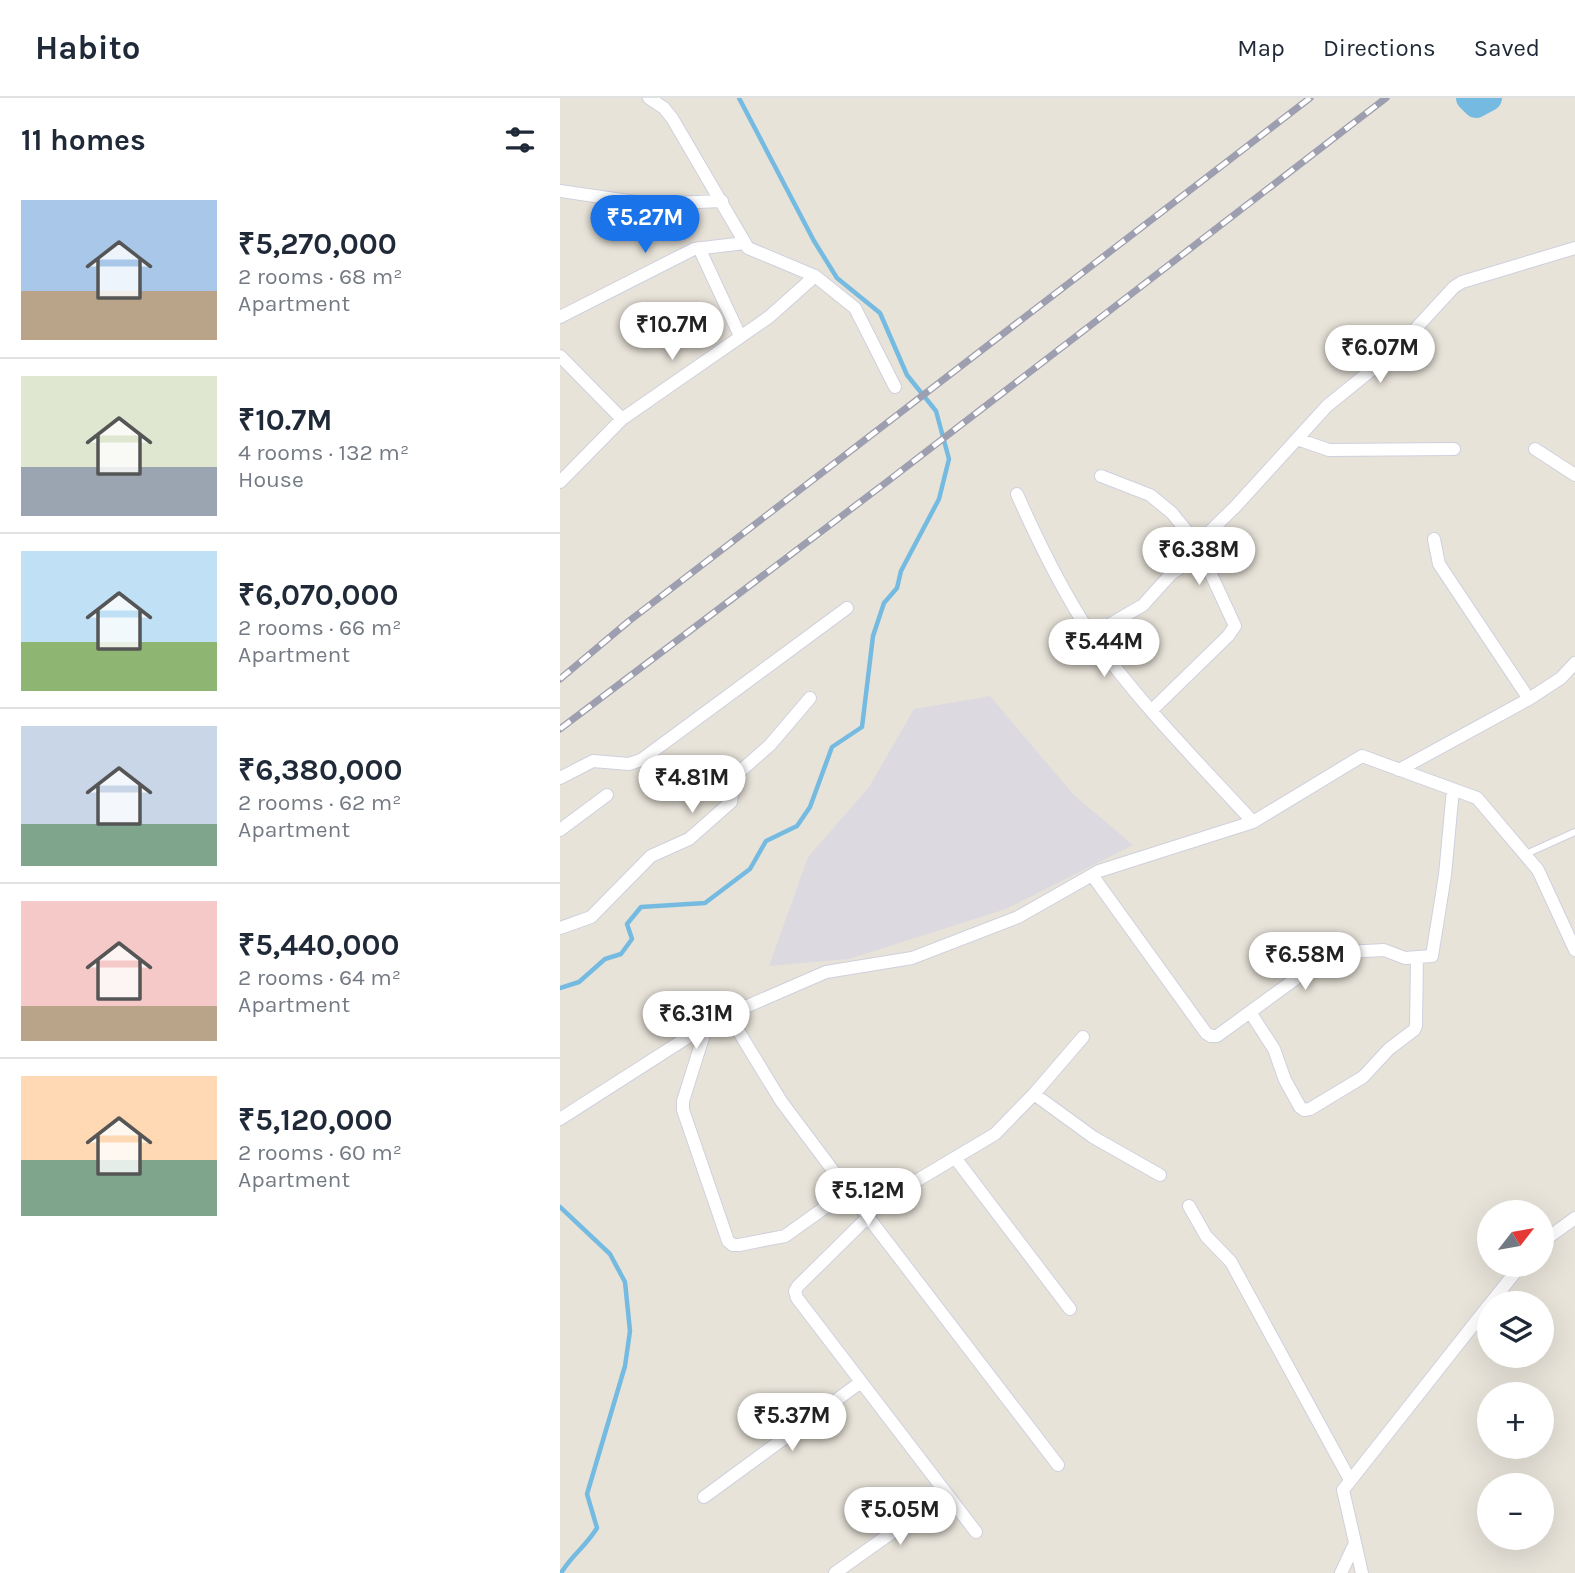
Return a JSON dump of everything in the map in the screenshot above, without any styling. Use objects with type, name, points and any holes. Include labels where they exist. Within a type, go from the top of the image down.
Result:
[{"type":"street","points":[[649,98],[664,108],[672,118],[745,243],[752,251],[815,276],[855,308],[895,387]]},
{"type":"street","points":[[560,191],[649,204],[722,201]]},
{"type":"street","points":[[560,317],[694,249],[745,243]]},
{"type":"street","points":[[699,248],[740,336]]},
{"type":"street","points":[[1092,635],[1143,606],[1327,406],[1396,350],[1454,287],[1462,282],[1575,248]]},
{"type":"street","points":[[560,482],[622,419],[783,305],[815,276]]},
{"type":"street","points":[[560,356],[622,419]]},
{"type":"street","points":[[1297,439],[1329,450],[1454,449]]},
{"type":"street","points":[[1535,449],[1575,475]]},
{"type":"street","points":[[1101,476],[1160,502],[1172,513],[1199,548],[1235,625],[1233,631],[1152,710]]},
{"type":"street","points":[[1017,494],[1047,561],[1092,635],[1122,676],[1253,822]]},
{"type":"street","points":[[1434,539],[1438,564],[1529,699]]},
{"type":"street","points":[[560,778],[593,761],[629,764],[642,760],[848,608]]},
{"type":"street","points":[[1399,770],[1529,699],[1561,678],[1575,663]]},
{"type":"street","points":[[560,928],[591,918],[651,856],[693,836],[731,802],[728,782],[770,745],[810,698]]},
{"type":"street","points":[[560,1119],[728,1014],[826,972],[924,954],[1018,917],[1092,875],[1253,822],[1362,756],[1477,798],[1538,870],[1575,950]]},
{"type":"street","points":[[1092,875],[1206,1033],[1211,1036],[1222,1034],[1294,980],[1312,959],[1347,952],[1384,950],[1405,958],[1429,957],[1433,953],[1446,875],[1453,789]]},
{"type":"street","points":[[560,830],[607,795]]},
{"type":"street","points":[[1250,1012],[1274,1049],[1285,1080],[1300,1107],[1304,1110],[1310,1109],[1363,1077],[1389,1049],[1414,1030],[1417,957]]},
{"type":"street","points":[[728,1014],[781,1101],[1058,1465]]},
{"type":"street","points":[[707,1025],[682,1110],[729,1241],[733,1245],[739,1245],[785,1236],[848,1191]]},
{"type":"street","points":[[976,1532],[860,1382],[797,1298],[795,1291],[866,1214],[995,1134],[1083,1037]]},
{"type":"street","points":[[1034,1094],[1093,1137],[1160,1175]]},
{"type":"street","points":[[956,1159],[1070,1309]]},
{"type":"street","points":[[1189,1206],[1206,1236],[1231,1262],[1350,1480]]},
{"type":"street","points":[[1554,1233],[1575,1218]]},
{"type":"street","points":[[1362,1573],[1343,1490],[1477,1320]]},
{"type":"street","points":[[704,1497],[860,1382]]},
{"type":"street","points":[[835,1573],[946,1494]]},
{"type":"street","points":[[1341,1573],[1355,1543]]},
{"type":"lane","points":[[1524,854],[1575,832]]},
{"type":"shaded area","points":[[990,696],[1074,795],[1133,845],[1006,909],[849,959],[769,966],[808,857],[869,787],[914,709]]},
{"type":"waterway","points":[[560,988],[579,982],[605,959],[621,954],[632,939],[627,924],[641,907],[705,903],[750,869],[766,841],[797,826],[810,807],[832,747],[862,727],[873,636],[884,603],[897,588],[901,571],[939,499],[949,459],[936,411],[907,375],[880,313],[837,278],[814,241],[739,98]]},
{"type":"waterway","points":[[1469,98],[1476,105],[1489,98]]},
{"type":"waterway","points":[[560,1207],[610,1254],[625,1282],[630,1331],[625,1366],[587,1494],[597,1528],[561,1573]]},
{"type":"railway","points":[[560,679],[629,621],[1310,98]]},
{"type":"railway","points":[[560,729],[1386,98]]}]
